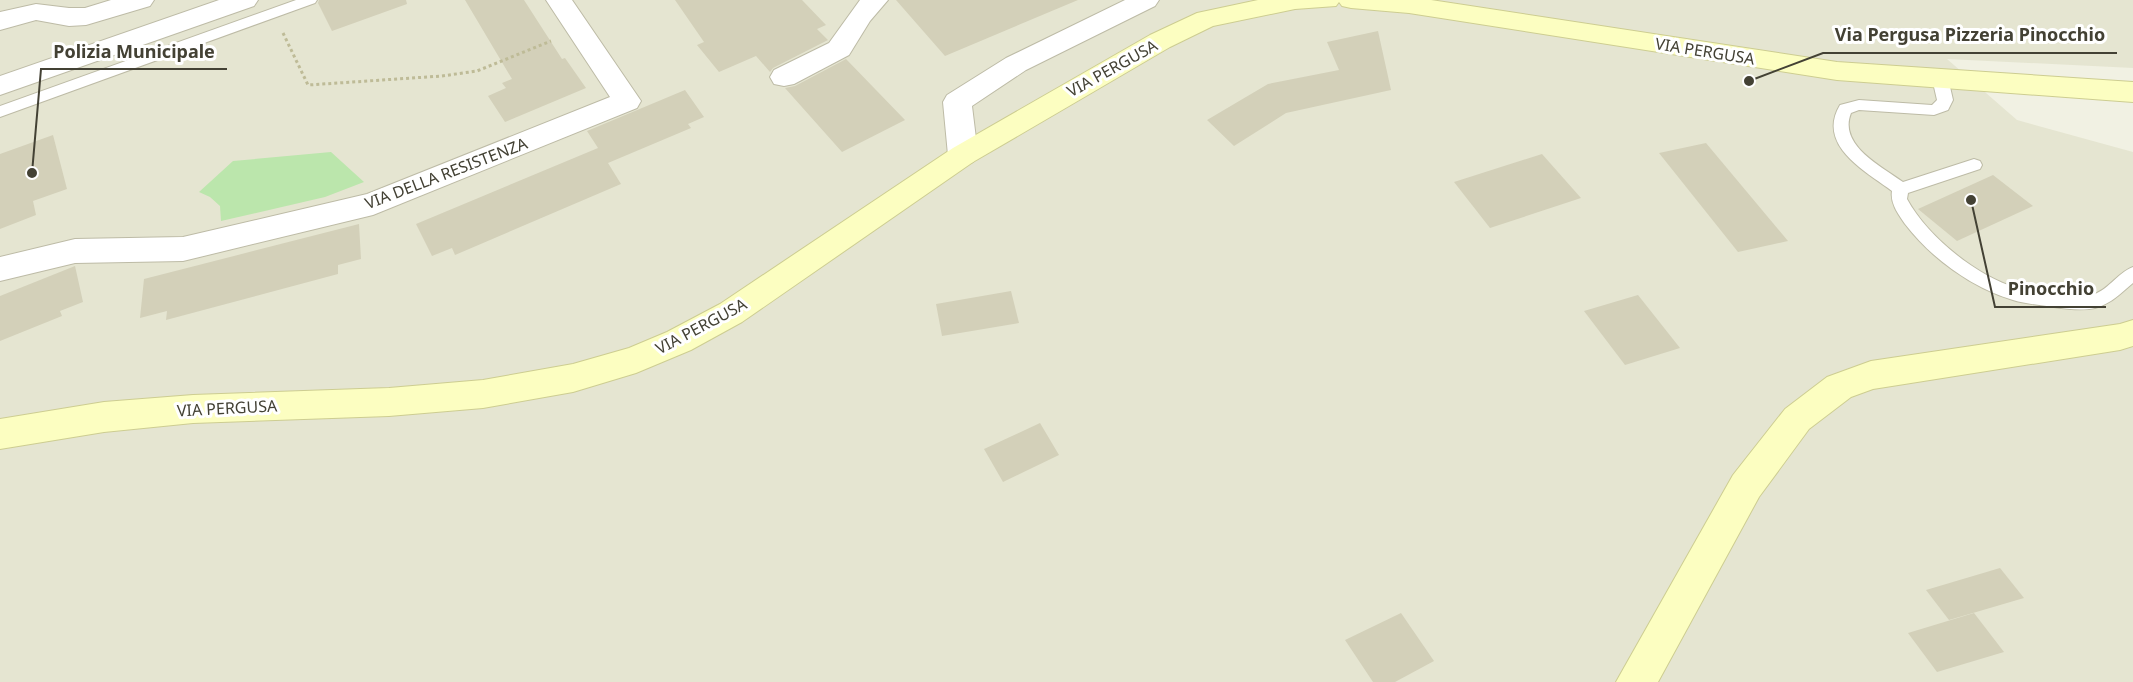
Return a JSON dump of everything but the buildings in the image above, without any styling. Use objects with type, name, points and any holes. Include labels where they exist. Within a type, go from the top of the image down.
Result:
[{"type":"main road","name":"VIA PERGUSA","points":[[0,434],[104,417],[193,409],[388,402],[483,394],[573,378],[636,359],[679,341],[731,313],[963,155],[1127,58],[1206,19],[1295,1],[1327,0]]},
{"type":"main road","name":"VIA PERGUSA","points":[[1351,0],[1409,5],[1837,71],[2133,92]]},
{"type":"main road","points":[[1636,682],[1746,486],[1797,419],[1839,387],[1871,375],[2120,337],[2133,333]]},
{"type":"street","points":[[0,21],[44,6],[69,17],[86,16],[141,0]]},
{"type":"street","points":[[0,86],[187,32],[245,0]]},
{"type":"street","name":"VIA DELLA RESISTENZA","points":[[0,269],[75,251],[183,249],[373,204],[627,101],[559,0]]},
{"type":"street","points":[[784,77],[839,49],[861,15],[875,0]]},
{"type":"street","points":[[963,155],[957,102],[1016,64],[1146,0]]},
{"type":"lane","points":[[0,112],[187,32],[310,0]]},
{"type":"lane","points":[[1901,189],[1855,153],[1843,140],[1838,128],[1839,117],[1845,109],[1859,105],[1934,110],[1943,106],[1945,100],[1940,78]]},
{"type":"lane","points":[[1901,189],[1974,165]]},
{"type":"lane","points":[[1901,189],[1899,199],[1916,228],[1940,249],[1975,274],[2010,292],[2072,303],[2096,301],[2117,288],[2133,274]]},
{"type":"path","points":[[295,56],[308,85],[442,76],[477,71],[550,42]]},
{"type":"shaded area","points":[[0,0],[2133,0],[2133,68],[1947,59],[2017,120],[2133,152],[2133,682],[0,682]]},
{"type":"green space","points":[[331,152],[364,182],[325,197],[221,221],[220,206],[210,197],[199,192],[233,161]]},
{"type":"place","name":"Via Pergusa Pizzeria Pinocchio","points":[[1749,81]]},
{"type":"place","name":"Polizia Municipale","points":[[32,173]]},
{"type":"place","name":"Pinocchio","points":[[1971,200]]}]
